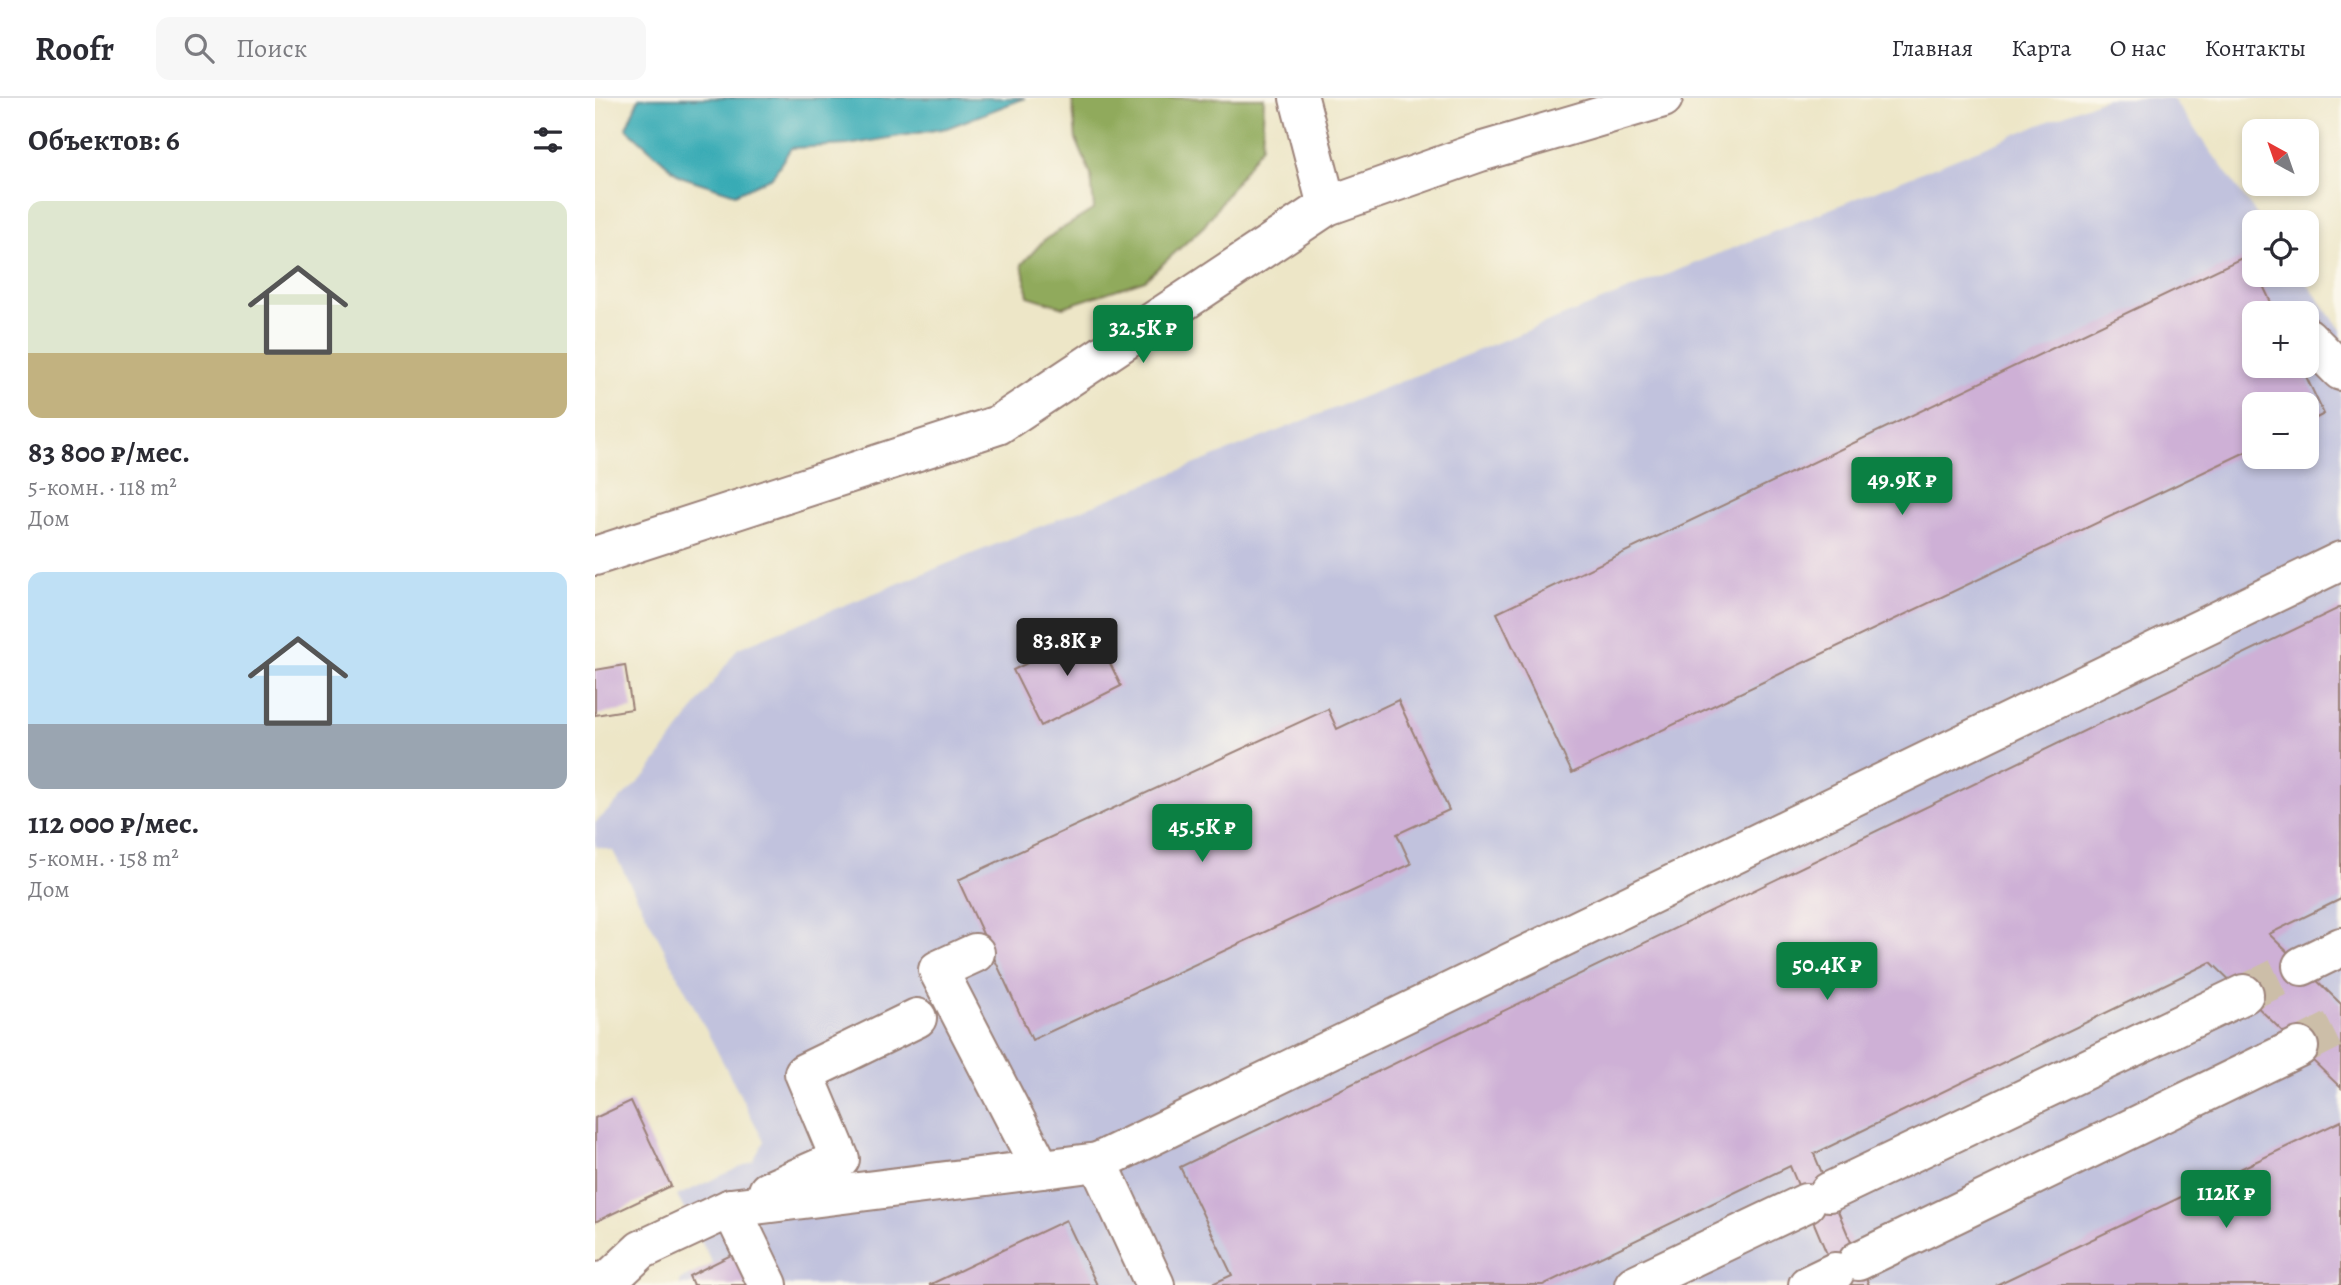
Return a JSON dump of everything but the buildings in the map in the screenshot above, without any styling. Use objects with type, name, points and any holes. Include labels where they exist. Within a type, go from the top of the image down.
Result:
[{"type":"street","points":[[1299,98],[1327,206]]},
{"type":"street","points":[[595,556],[998,425],[1327,206],[1480,152],[1663,98]]},
{"type":"street","points":[[2319,348],[2341,371]]},
{"type":"street","points":[[731,1208],[1098,1162],[2341,561]]},
{"type":"street","points":[[2302,966],[2341,947]]},
{"type":"street","points":[[975,953],[938,970],[1041,1169]]},
{"type":"street","points":[[1634,1285],[2244,994]]},
{"type":"street","points":[[605,1283],[641,1251],[840,1159],[804,1073],[917,1018]]},
{"type":"street","points":[[1834,1273],[2299,1047]]},
{"type":"street","points":[[1098,1162],[1155,1285]]},
{"type":"street","points":[[731,1208],[768,1285]]},
{"type":"shaded area","points":[[2106,98],[2172,98],[2253,210],[2242,210],[2242,287],[2310,287],[2341,330],[2341,1285],[680,1285],[680,1280],[713,1264],[677,1196],[753,1161],[764,1141],[613,851],[595,846],[595,823],[647,774],[738,648]]},
{"type":"green space","points":[[1072,98],[1264,98],[1262,146],[1204,226],[1145,280],[1063,307],[1028,296],[1022,264],[1044,240],[1094,209],[1091,175],[1076,139]]},
{"type":"water","points":[[639,98],[1025,98],[947,128],[848,145],[791,148],[772,177],[735,194],[680,176],[626,128]]},
{"type":"tunnel","points":[[2244,994],[2302,966]]},
{"type":"tunnel","points":[[2299,1047],[2341,1026]]}]
